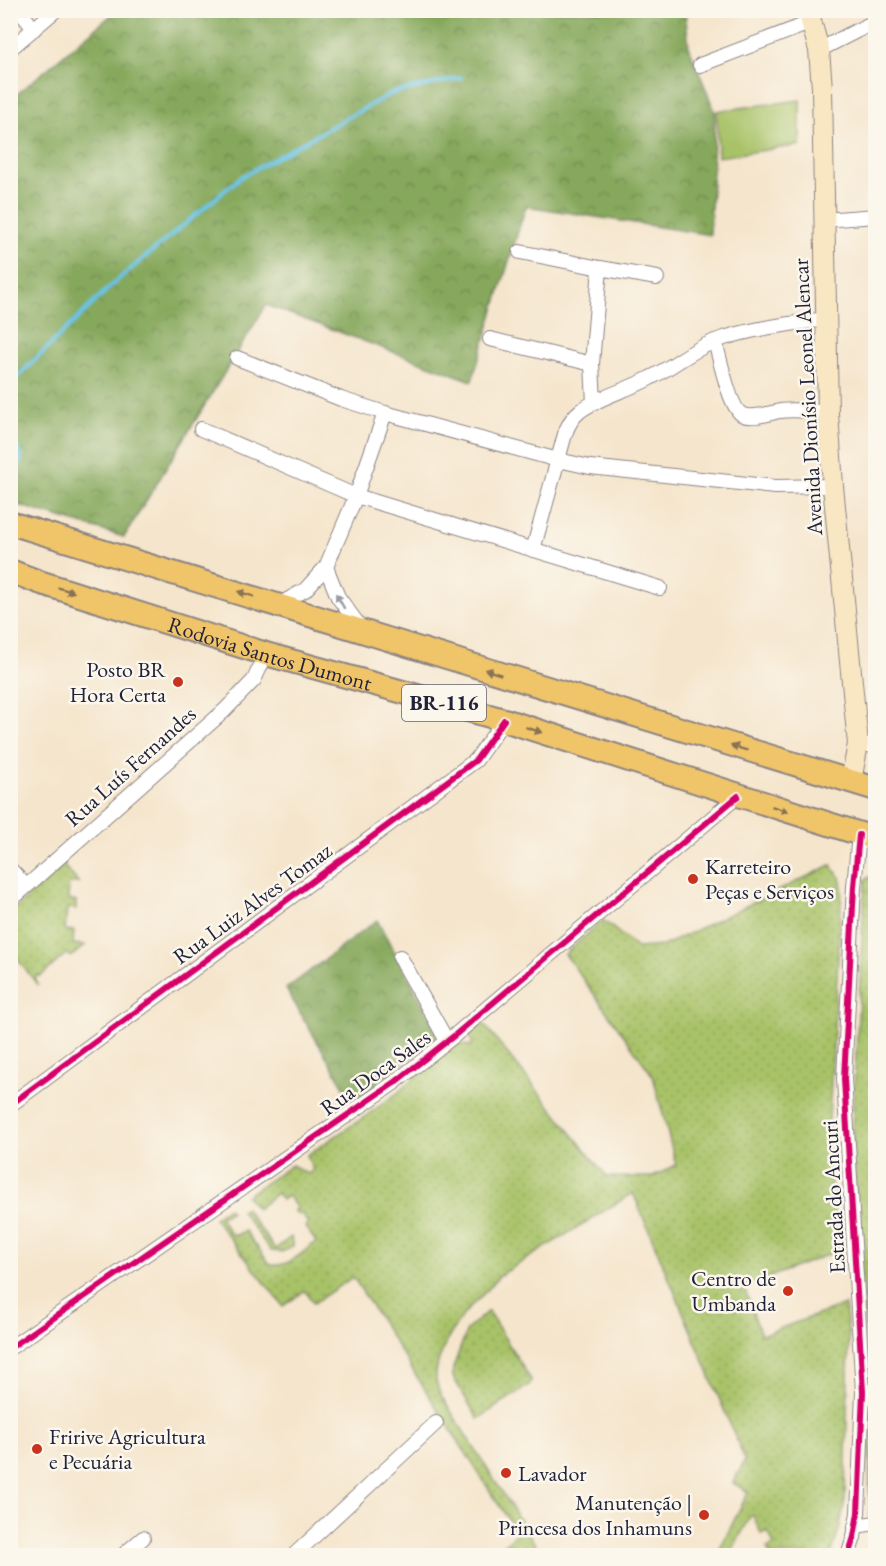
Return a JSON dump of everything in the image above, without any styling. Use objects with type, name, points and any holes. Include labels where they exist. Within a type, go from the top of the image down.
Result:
[{"type":"highway","name":"BR-116","points":[[10,523],[280,604],[621,712],[876,789]]},
{"type":"highway","name":"Rodovia Santos Dumont","points":[[10,571],[266,654],[504,720],[867,837]]},
{"type":"main road","name":"Avenida Dionísio Leonel Alencar","points":[[810,16],[819,50],[822,88],[828,412],[833,486],[867,745],[851,782]]},
{"type":"street","points":[[19,10],[34,29]]},
{"type":"street","points":[[10,49],[56,10]]},
{"type":"street","points":[[700,65],[810,16]]},
{"type":"street","points":[[819,50],[876,21]]},
{"type":"street","points":[[824,220],[876,216]]},
{"type":"street","points":[[520,252],[657,278]]},
{"type":"street","points":[[594,403],[592,364],[600,268]]},
{"type":"street","points":[[533,550],[571,420],[582,410],[654,376],[715,341],[753,330],[826,319]]},
{"type":"street","points":[[490,339],[592,364]]},
{"type":"street","points":[[715,341],[731,398],[742,415],[754,416],[782,411],[828,412]]},
{"type":"street","points":[[237,358],[341,399],[385,413],[590,467],[776,488],[833,486]]},
{"type":"street","points":[[280,604],[304,590],[326,567],[356,496],[385,413]]},
{"type":"street","points":[[201,429],[356,496],[660,588]]},
{"type":"street","points":[[326,567],[338,597],[363,630]]},
{"type":"street","name":"Rua Luís Fernandes","points":[[10,901],[224,711],[254,680],[266,654]]},
{"type":"street","name":"Rua Luiz Alves Tomaz","points":[[10,1105],[476,760],[504,720]]},
{"type":"street","name":"Rua Doca Sales","points":[[10,1348],[394,1083],[738,796]]},
{"type":"street","name":"Estrada do Ancuri","points":[[848,1556],[855,1526],[861,1478],[863,1392],[844,1079],[854,886],[867,837]]},
{"type":"street","points":[[10,869],[26,886]]},
{"type":"street","points":[[400,957],[447,1041]]},
{"type":"street","points":[[293,1556],[436,1423]]},
{"type":"street","points":[[855,1526],[876,1523]]},
{"type":"street","points":[[122,1556],[143,1538]]},
{"type":"green space","points":[[116,11],[685,11],[689,47],[715,112],[710,235],[526,206],[472,381],[266,305],[124,537],[11,503],[10,100]]},
{"type":"green space","points":[[800,100],[800,145],[718,157],[717,111]]},
{"type":"green space","points":[[63,865],[79,883],[69,883],[68,900],[76,901],[76,909],[67,908],[65,930],[74,931],[73,944],[85,945],[71,957],[67,953],[41,976],[35,978],[38,985],[11,951],[11,912]]},
{"type":"green space","points":[[831,865],[840,877],[842,887],[827,1155],[840,1250],[744,1287],[761,1335],[845,1305],[849,1338],[845,1500],[831,1555],[770,1555],[767,1548],[774,1545],[768,1531],[761,1534],[753,1515],[730,1555],[717,1555],[748,1492],[733,1483],[745,1460],[633,1193],[499,1276],[460,1319],[443,1350],[436,1371],[440,1394],[542,1555],[493,1555],[517,1533],[353,1277],[314,1303],[305,1291],[283,1306],[214,1218],[228,1208],[231,1211],[220,1218],[231,1234],[236,1235],[245,1231],[270,1264],[283,1264],[300,1255],[316,1242],[305,1226],[308,1223],[301,1213],[298,1215],[294,1210],[297,1208],[288,1196],[282,1200],[277,1193],[257,1209],[246,1196],[292,1165],[307,1174],[313,1171],[307,1155],[397,1093],[446,1050],[449,1051],[459,1042],[469,1046],[473,1043],[468,1035],[483,1023],[607,1177],[653,1177],[676,1165],[653,1076],[565,954],[603,920],[637,948],[663,946]]},
{"type":"green space","points":[[870,877],[875,878],[876,1515],[870,1516],[868,1358],[852,1131],[865,880]]},
{"type":"green space","points":[[377,920],[440,1035],[353,1102],[286,989]]},
{"type":"green space","points":[[245,1208],[275,1249],[291,1237],[293,1246],[282,1252],[271,1251],[241,1211]]},
{"type":"green space","points":[[488,1311],[531,1380],[530,1384],[478,1419],[453,1377],[453,1368],[467,1330]]},
{"type":"waterway","points":[[10,422],[11,383],[114,283],[241,177],[392,93],[461,78]]},
{"type":"waterway","points":[[10,435],[21,456],[10,502]]},
{"type":"cycle path","points":[[10,1105],[476,760],[504,720]]},
{"type":"cycle path","points":[[10,1348],[394,1083],[455,1035],[738,796]]},
{"type":"cycle path","points":[[848,1556],[858,1513],[863,1392],[844,1079],[854,886],[859,835]]},
{"type":"place","name":"Posto BR Hora Certa","points":[[178,682]]},
{"type":"place","name":"Karreteiro Peças e Serviços","points":[[693,879]]},
{"type":"place","name":"Centro de Umbanda","points":[[788,1291]]},
{"type":"place","name":"Fririve Agricultura e Pecuária","points":[[37,1449]]},
{"type":"place","name":"Lavador","points":[[506,1473]]},
{"type":"place","name":"Manutenção | Princesa dos Inhamuns","points":[[704,1515]]}]
